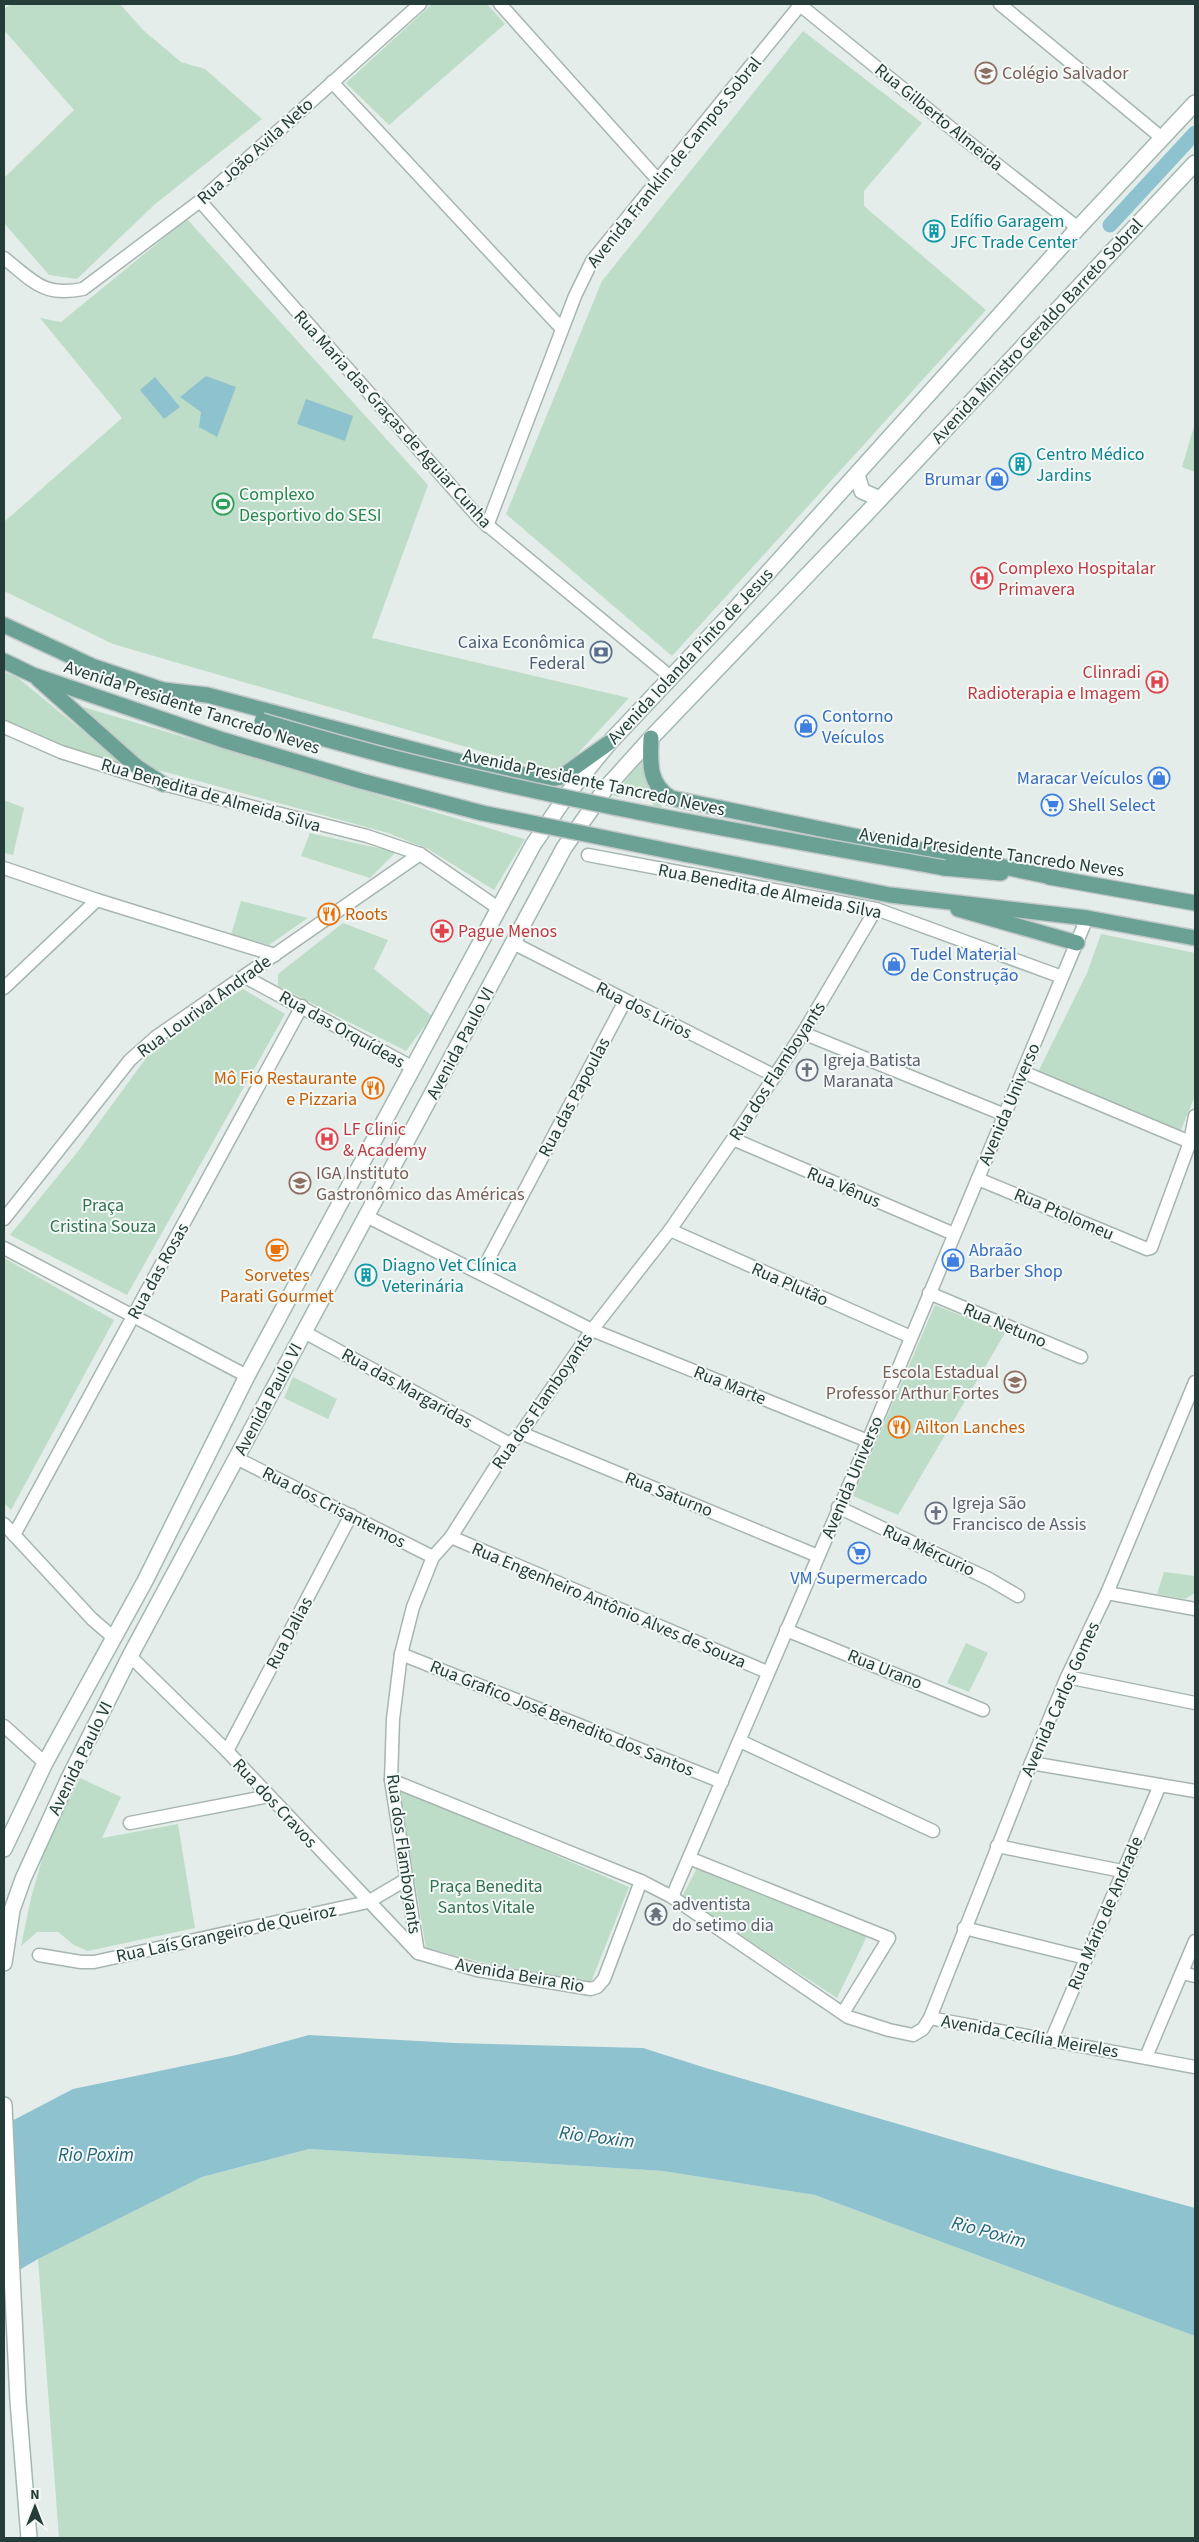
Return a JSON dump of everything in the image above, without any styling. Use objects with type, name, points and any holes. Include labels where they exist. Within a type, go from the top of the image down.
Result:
[{"type":"main road","name":"Avenida Ministro Geraldo Barreto Sobral","points":[[857,475],[1078,228],[1195,103]]},
{"type":"main road","name":"Avenida Ministro Geraldo Barreto Sobral","points":[[880,499],[1195,163]]},
{"type":"main road","points":[[857,475],[862,491],[880,499]]},
{"type":"main road","name":"Avenida Iolanda Pinto de Jesus","points":[[533,845],[569,792],[610,742],[672,678],[857,475]]},
{"type":"main road","name":"Avenida Iolanda Pinto de Jesus","points":[[564,848],[606,788],[651,738],[880,499]]},
{"type":"main road","points":[[728,617],[743,619],[748,626],[749,635]]},
{"type":"main road","name":"Avenida Presidente Tancredo Neves","points":[[4,626],[92,666],[163,690],[262,721],[410,762],[487,780],[672,819],[944,868],[1057,878],[1195,903]]},
{"type":"main road","name":"Avenida Presidente Tancredo Neves","points":[[4,661],[33,675],[223,740],[361,781],[482,813],[927,900],[968,903],[1087,918],[1195,938]]},
{"type":"main road","points":[[33,675],[137,767],[163,784]]},
{"type":"main road","points":[[163,690],[207,695],[484,768],[550,779],[561,777],[610,742]]},
{"type":"main road","points":[[651,738],[649,768],[658,788],[671,798],[1057,878]]},
{"type":"main road","name":"Avenida Paulo VI","points":[[5,1845],[45,1764],[145,1581],[247,1376],[533,845]]},
{"type":"main road","name":"Avenida Paulo VI","points":[[4,1964],[12,1910],[23,1879],[69,1778],[130,1656],[564,848]]},
{"type":"main road","points":[[927,900],[1077,943]]},
{"type":"main road","points":[[4,2105],[18,2400],[29,2538]]},
{"type":"street","name":"Rua João Avila Neto","points":[[4,258],[42,288],[63,293],[83,289],[200,201],[420,4]]},
{"type":"street","points":[[500,4],[658,180]]},
{"type":"street","name":"Avenida Franklin de Campos Sobral","points":[[487,526],[575,296],[592,261],[800,4]]},
{"type":"street","name":"Rua Gilberto Almeida","points":[[800,4],[962,137],[1078,228]]},
{"type":"street","points":[[1000,4],[1162,138]]},
{"type":"street","points":[[332,82],[562,329]]},
{"type":"street","name":"Rua Maria das Graças de Aguiar Cunha","points":[[200,201],[487,526],[672,678]]},
{"type":"street","name":"Rua Benedita de Almeida Silva","points":[[4,727],[61,752],[163,784],[368,836],[420,854],[498,908]]},
{"type":"street","name":"Rua Lourival Andrade","points":[[4,1219],[130,1060],[156,1037],[420,854]]},
{"type":"street","name":"Rua Benedita de Almeida Silva","points":[[588,855],[876,909],[1062,977]]},
{"type":"street","points":[[4,868],[97,900],[275,955]]},
{"type":"street","points":[[4,988],[97,900]]},
{"type":"street","name":"Rua dos Flamboyants","points":[[418,1953],[392,1780],[393,1719],[401,1654],[413,1608],[433,1557],[450,1537],[510,1444],[521,1433],[592,1330],[670,1230],[733,1140],[804,1033],[876,909]]},
{"type":"street","name":"Avenida Universo","points":[[672,1897],[740,1742],[767,1672],[868,1441],[1087,918]]},
{"type":"street","name":"Rua dos Lírios","points":[[514,943],[775,1076]]},
{"type":"street","name":"Rua das Orquídeas","points":[[245,977],[302,1006],[412,1067]]},
{"type":"street","name":"Rua das Papoulas","points":[[481,1273],[625,1001]]},
{"type":"street","name":"Rua das Rosas","points":[[14,1535],[302,1006]]},
{"type":"street","points":[[804,1033],[1005,1115]]},
{"type":"street","points":[[1023,1072],[1190,1142],[1195,1116]]},
{"type":"street","name":"Rua Vênus","points":[[733,1140],[954,1234]]},
{"type":"street","name":"Rua Ptolomeu","points":[[978,1179],[1147,1249],[1151,1248],[1190,1142]]},
{"type":"street","name":"Rua Marte","points":[[366,1216],[592,1330],[868,1441]]},
{"type":"street","name":"Rua Plutão","points":[[670,1230],[910,1337]]},
{"type":"street","points":[[4,1248],[247,1376]]},
{"type":"street","name":"Rua Netuno","points":[[929,1292],[1081,1357]]},
{"type":"street","name":"Rua das Margaridas","points":[[304,1332],[510,1444]]},
{"type":"street","name":"Avenida Carlos Gomes","points":[[930,2018],[964,1928],[1031,1763],[1067,1677],[1107,1593],[1195,1382]]},
{"type":"street","name":"Rua Saturno","points":[[521,1433],[818,1556]]},
{"type":"street","name":"Rua dos Crisantemos","points":[[236,1458],[433,1557]]},
{"type":"street","name":"Rua Mércurio","points":[[838,1507],[989,1579],[1018,1596]]},
{"type":"street","name":"Rua Dalias","points":[[227,1751],[351,1515]]},
{"type":"street","points":[[4,1524],[114,1638]]},
{"type":"street","name":"Rua Engenheiro Antônio Alves de Souza","points":[[450,1537],[767,1672]]},
{"type":"street","points":[[1107,1593],[1195,1609]]},
{"type":"street","name":"Rua Urano","points":[[786,1630],[983,1710]]},
{"type":"street","name":"Rua Grafico José Benedito dos Santos","points":[[401,1654],[722,1782]]},
{"type":"street","name":"Rua dos Cravos","points":[[130,1656],[227,1751],[418,1953]]},
{"type":"street","points":[[1067,1677],[1195,1703]]},
{"type":"street","points":[[4,1726],[45,1764]]},
{"type":"street","points":[[740,1742],[933,1831]]},
{"type":"street","points":[[1031,1763],[1195,1791]]},
{"type":"street","name":"Avenida Cecília Meireles","points":[[392,1780],[641,1881],[672,1897],[843,2013],[890,2030],[914,2035],[923,2029],[930,2018],[1195,2067]]},
{"type":"street","name":"Rua Mário de Andrade","points":[[1051,2041],[1160,1785]]},
{"type":"street","points":[[130,1824],[269,1796]]},
{"type":"street","points":[[997,1846],[1122,1871]]},
{"type":"street","points":[[689,1858],[889,1938],[843,2013]]},
{"type":"street","name":"Rua Laís Grangeiro de Queiroz","points":[[40,1955],[81,1962],[94,1962],[368,1902],[407,1879]]},
{"type":"street","name":"Avenida Beira Rio","points":[[418,1953],[477,1970],[591,1989],[597,1987],[604,1980],[641,1881]]},
{"type":"street","points":[[964,1928],[1086,1958]]},
{"type":"street","points":[[1146,2057],[1195,1941]]},
{"type":"street","points":[[1182,1973],[1195,1976]]},
{"type":"green space","points":[[11,4],[120,4],[143,30],[181,62],[205,69],[262,119],[154,205],[77,279],[49,275],[4,223],[4,178],[74,110],[4,30],[4,9]]},
{"type":"green space","points":[[432,4],[487,4],[505,24],[389,125],[346,83]]},
{"type":"green space","points":[[803,31],[922,123],[864,191],[864,206],[986,310],[672,656],[506,514],[602,281]]},
{"type":"green space","name":"Complexo Desportivo do SESI","points":[[187,219],[428,485],[372,638],[629,698],[559,774],[113,644],[4,591],[4,522],[122,418],[40,318],[61,322]]},
{"type":"green space","points":[[1195,423],[1195,472],[1182,467]]},
{"type":"green space","points":[[4,672],[17,677],[129,769],[41,738],[4,719]]},
{"type":"green space","points":[[80,706],[525,839],[494,890],[428,849],[388,833],[147,767]]},
{"type":"green space","points":[[643,760],[648,781],[661,802],[662,808],[654,806],[647,795],[632,792],[618,797],[613,795]]},
{"type":"green space","points":[[4,800],[24,808],[13,855],[4,853]]},
{"type":"green space","points":[[310,833],[396,852],[370,878],[301,856]]},
{"type":"green space","points":[[241,901],[308,918],[269,945],[231,935]]},
{"type":"green space","points":[[343,923],[388,940],[374,969],[432,1016],[406,1051],[278,986],[278,974]]},
{"type":"green space","points":[[1101,934],[1195,953],[1195,1096],[1180,1132],[1038,1072],[1087,973]]},
{"type":"green space","name":"Praça Cristina Souza","points":[[243,989],[285,1014],[127,1295],[10,1235],[79,1150],[157,1043]]},
{"type":"green space","points":[[4,1258],[114,1320],[11,1510],[4,1503]]},
{"type":"green space","points":[[935,1305],[1005,1333],[898,1515],[853,1496]]},
{"type":"green space","points":[[293,1377],[337,1399],[328,1419],[284,1398]]},
{"type":"green space","points":[[1164,1572],[1195,1576],[1195,1593],[1185,1599],[1157,1594]]},
{"type":"green space","points":[[966,1643],[988,1653],[969,1692],[947,1683]]},
{"type":"green space","points":[[80,1778],[121,1797],[102,1838],[178,1824],[195,1928],[88,1951],[74,1945],[58,1932],[37,1932],[21,1946],[31,1898],[45,1849]]},
{"type":"green space","name":"Praça Benedita Santos Vitale","points":[[399,1787],[629,1887],[591,1982],[485,1963],[426,1948]]},
{"type":"green space","points":[[698,1866],[868,1934],[837,1998],[682,1897]]},
{"type":"green space","points":[[309,2149],[663,2171],[815,2195],[1195,2336],[1195,2538],[59,2538],[38,2259],[202,2177]]},
{"type":"water","points":[[206,376],[236,387],[217,437],[199,427],[201,412],[180,397]]},
{"type":"water","points":[[155,377],[180,407],[164,419],[140,390]]},
{"type":"water","points":[[306,399],[353,416],[345,441],[297,424]]},
{"type":"water","name":"Rio Poxim","points":[[309,2035],[455,2043],[643,2048],[1056,2170],[1195,2208],[1195,2336],[815,2195],[663,2171],[309,2149],[202,2177],[38,2259],[4,2279],[4,2125],[73,2089],[236,2055]]},
{"type":"waterway","points":[[1110,225],[1195,133]]},
{"type":"place","name":"Colégio Salvador","points":[[986,73]]},
{"type":"place","name":"Edífio Garagem JFC Trade Center","points":[[934,231]]},
{"type":"place","name":"Centro Médico Jardins","points":[[1020,464]]},
{"type":"place","name":"Brumar","points":[[997,479]]},
{"type":"place","name":"Complexo Desportivo do SESI","points":[[223,504]]},
{"type":"place","name":"Complexo Hospitalar Primavera","points":[[982,578]]},
{"type":"place","name":"Caixa Econômica Federal","points":[[601,652]]},
{"type":"place","name":"Clinradi Radioterapia e Imagem","points":[[1157,682]]},
{"type":"place","name":"Contorno Veículos","points":[[806,726]]},
{"type":"place","name":"Maracar Veículos","points":[[1159,778]]},
{"type":"place","name":"Shell Select","points":[[1052,805]]},
{"type":"place","name":"Roots","points":[[329,914]]},
{"type":"place","name":"Pague Menos","points":[[442,931]]},
{"type":"place","name":"Tudel Material de Construção","points":[[894,964]]},
{"type":"place","name":"Igreja Batista Maranata","points":[[807,1070]]},
{"type":"place","name":"Mô Fio Restaurante e Pizzaria","points":[[373,1088]]},
{"type":"place","name":"LF Clinic & Academy","points":[[327,1139]]},
{"type":"place","name":"IGA Instituto Gastronômico das Américas","points":[[300,1183]]},
{"type":"place","name":"Sorvetes Parati Gourmet","points":[[277,1250]]},
{"type":"place","name":"Abraão Barber Shop","points":[[953,1260]]},
{"type":"place","name":"Diagno Vet Clínica Veterinária","points":[[366,1275]]},
{"type":"place","name":"Escola Estadual Professor Arthur Fortes","points":[[1015,1382]]},
{"type":"place","name":"Ailton Lanches","points":[[899,1427]]},
{"type":"place","name":"Igreja São Francisco de Assis","points":[[936,1513]]},
{"type":"place","name":"VM Supermercado","points":[[859,1553]]},
{"type":"place","name":"adventista do setimo dia","points":[[656,1914]]}]
